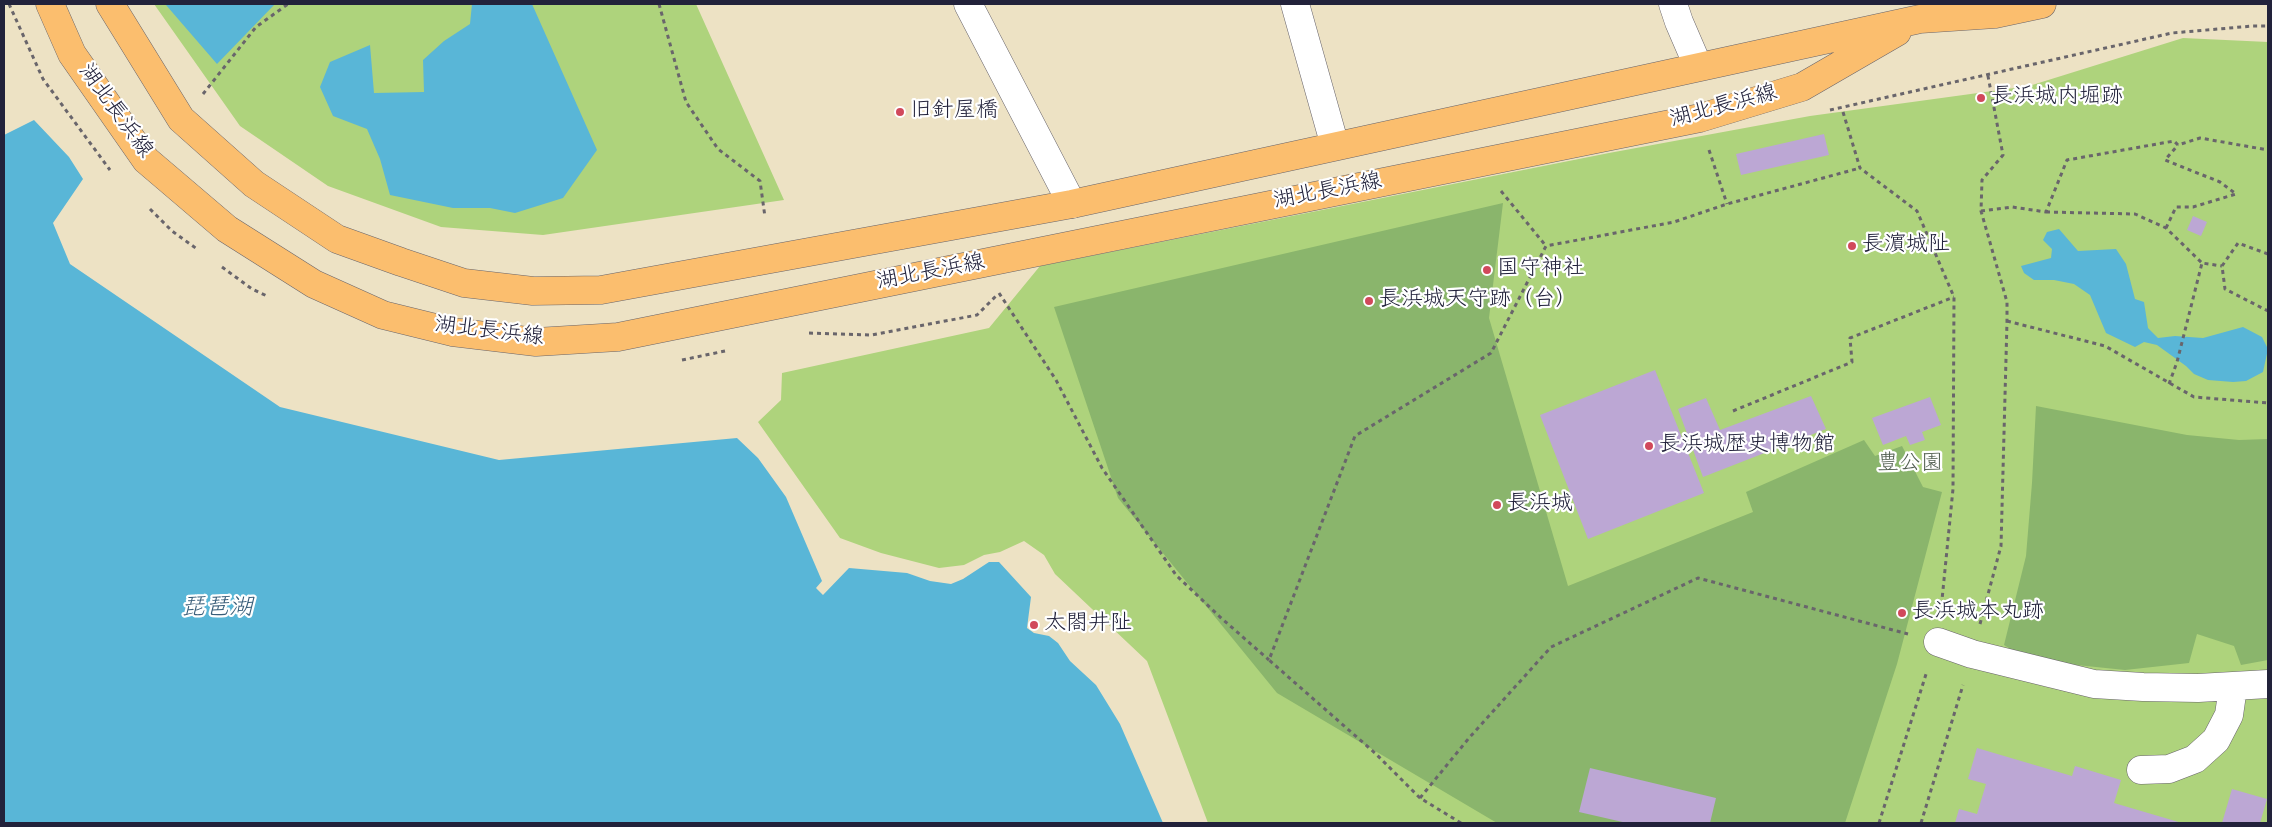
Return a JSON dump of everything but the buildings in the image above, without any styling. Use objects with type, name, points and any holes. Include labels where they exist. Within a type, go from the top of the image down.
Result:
[{"type":"main road","name":"湖北長浜線","points":[[50,4],[72,54],[146,160],[227,229],[314,284],[383,315],[452,332],[536,342],[618,337],[1700,118],[1802,87],[1917,11]]},
{"type":"main road","name":"湖北長浜線","points":[[114,5],[181,119],[254,184],[338,239],[464,283],[533,291],[601,290],[1072,204],[1790,46],[1917,11],[1994,14],[2042,4]]},
{"type":"street","points":[[968,4],[1072,204]]},
{"type":"street","points":[[1295,4],[1335,146]]},
{"type":"street","points":[[1673,4],[1698,66]]},
{"type":"street","points":[[1938,642],[1972,654],[2094,684],[2143,687],[2233,687],[2268,684]]},
{"type":"street","points":[[2141,770],[2169,769],[2195,759],[2216,740],[2229,715],[2233,687]]},
{"type":"path","points":[[181,119],[256,28],[288,4]]},
{"type":"path","points":[[659,4],[686,102],[718,148],[760,181],[765,217]]},
{"type":"path","points":[[1921,823],[1972,654],[2001,546],[2007,302],[1981,211],[1982,180],[2003,155],[1988,76]]},
{"type":"path","points":[[1843,112],[1860,168],[1917,212],[1954,297],[1953,489],[1938,642],[1879,823]]},
{"type":"path","points":[[2166,228],[2176,207],[2193,207],[2236,194],[2220,182],[2165,160],[2178,145],[2200,138],[2268,150]]},
{"type":"path","points":[[2046,212],[2067,160],[2174,141],[2178,145]]},
{"type":"path","points":[[1707,143],[1727,204]]},
{"type":"path","points":[[1546,246],[1674,222],[1727,204],[1860,168]]},
{"type":"path","points":[[1498,186],[1546,246]]},
{"type":"path","points":[[1981,211],[2012,207],[2046,212],[2136,214],[2166,228],[2202,263],[2222,266]]},
{"type":"path","points":[[2268,254],[2238,244],[2222,266],[2225,289],[2268,311]]},
{"type":"path","points":[[1269,660],[1355,436],[1491,353],[1546,246]]},
{"type":"path","points":[[2169,384],[2177,362],[2202,263]]},
{"type":"path","points":[[1000,293],[1056,380],[1102,468],[1176,575],[1220,617],[1375,753],[1420,798],[1461,823]]},
{"type":"path","points":[[1732,411],[1852,362],[1850,338],[1954,297]]},
{"type":"path","points":[[2007,321],[2105,346],[2194,397],[2268,403]]},
{"type":"path","points":[[1420,798],[1469,738],[1551,647],[1698,578],[1938,642]]},
{"type":"green space","points":[[154,4],[696,4],[784,200],[543,235],[441,227],[328,186],[240,126]]},
{"type":"green space","name":"豊公園","points":[[2183,38],[2268,42],[2268,823],[1208,823],[1147,661],[1055,574],[1044,555],[1024,541],[1000,552],[984,555],[964,565],[939,568],[881,553],[840,538],[758,422],[781,400],[782,373],[989,328],[1040,266],[1609,153],[1810,116],[2029,86]]},
{"type":"green space","points":[[1503,203],[1489,318],[1568,586],[1753,512],[1746,492],[1864,440],[1875,456],[1902,446],[1923,487],[1942,492],[1897,664],[1845,823],[1497,823],[1277,693],[1118,498],[1054,307]]},
{"type":"green space","points":[[2036,406],[2187,435],[2239,440],[2268,439],[2268,660],[2241,665],[2234,646],[2197,634],[2189,663],[2125,670],[2028,660],[2004,645],[2026,556]]},
{"type":"water","points":[[275,4],[217,64],[166,5]]},
{"type":"water","points":[[472,4],[532,4],[597,150],[563,198],[515,213],[490,208],[453,208],[390,195],[380,159],[367,129],[333,116],[320,87],[330,62],[370,45],[374,93],[424,92],[423,60],[444,41],[470,24]]},
{"type":"water","name":"琵琶湖","points":[[34,120],[69,157],[83,179],[53,223],[70,264],[280,407],[499,460],[737,438],[758,458],[786,497],[822,581],[816,588],[823,595],[849,568],[907,573],[930,581],[951,584],[963,579],[989,562],[999,562],[1031,597],[1027,628],[1034,633],[1049,636],[1058,643],[1070,661],[1096,685],[1120,724],[1163,823],[4,823],[4,135]]},
{"type":"water","points":[[2059,229],[2078,251],[2116,249],[2126,264],[2135,299],[2144,302],[2148,328],[2158,338],[2175,336],[2203,338],[2243,327],[2262,337],[2268,349],[2263,372],[2246,381],[2208,380],[2194,374],[2157,345],[2144,342],[2135,347],[2106,333],[2090,295],[2074,284],[2054,280],[2034,280],[2024,273],[2021,266],[2051,258],[2052,249],[2043,240],[2047,232]]},
{"type":"place","name":"長浜城内堀跡","points":[[1981,98]]},
{"type":"place","name":"旧針屋橋","points":[[900,112]]},
{"type":"place","name":"長濵城阯","points":[[1852,246]]},
{"type":"place","name":"国守神社","points":[[1487,270]]},
{"type":"place","name":"長浜城天守跡（台）","points":[[1369,301]]},
{"type":"place","name":"長浜城歴史博物館","points":[[1649,446]]},
{"type":"place","name":"長浜城","points":[[1497,505]]},
{"type":"place","name":"長浜城本丸跡","points":[[1902,613]]},
{"type":"place","name":"太閤井阯","points":[[1034,625]]}]
